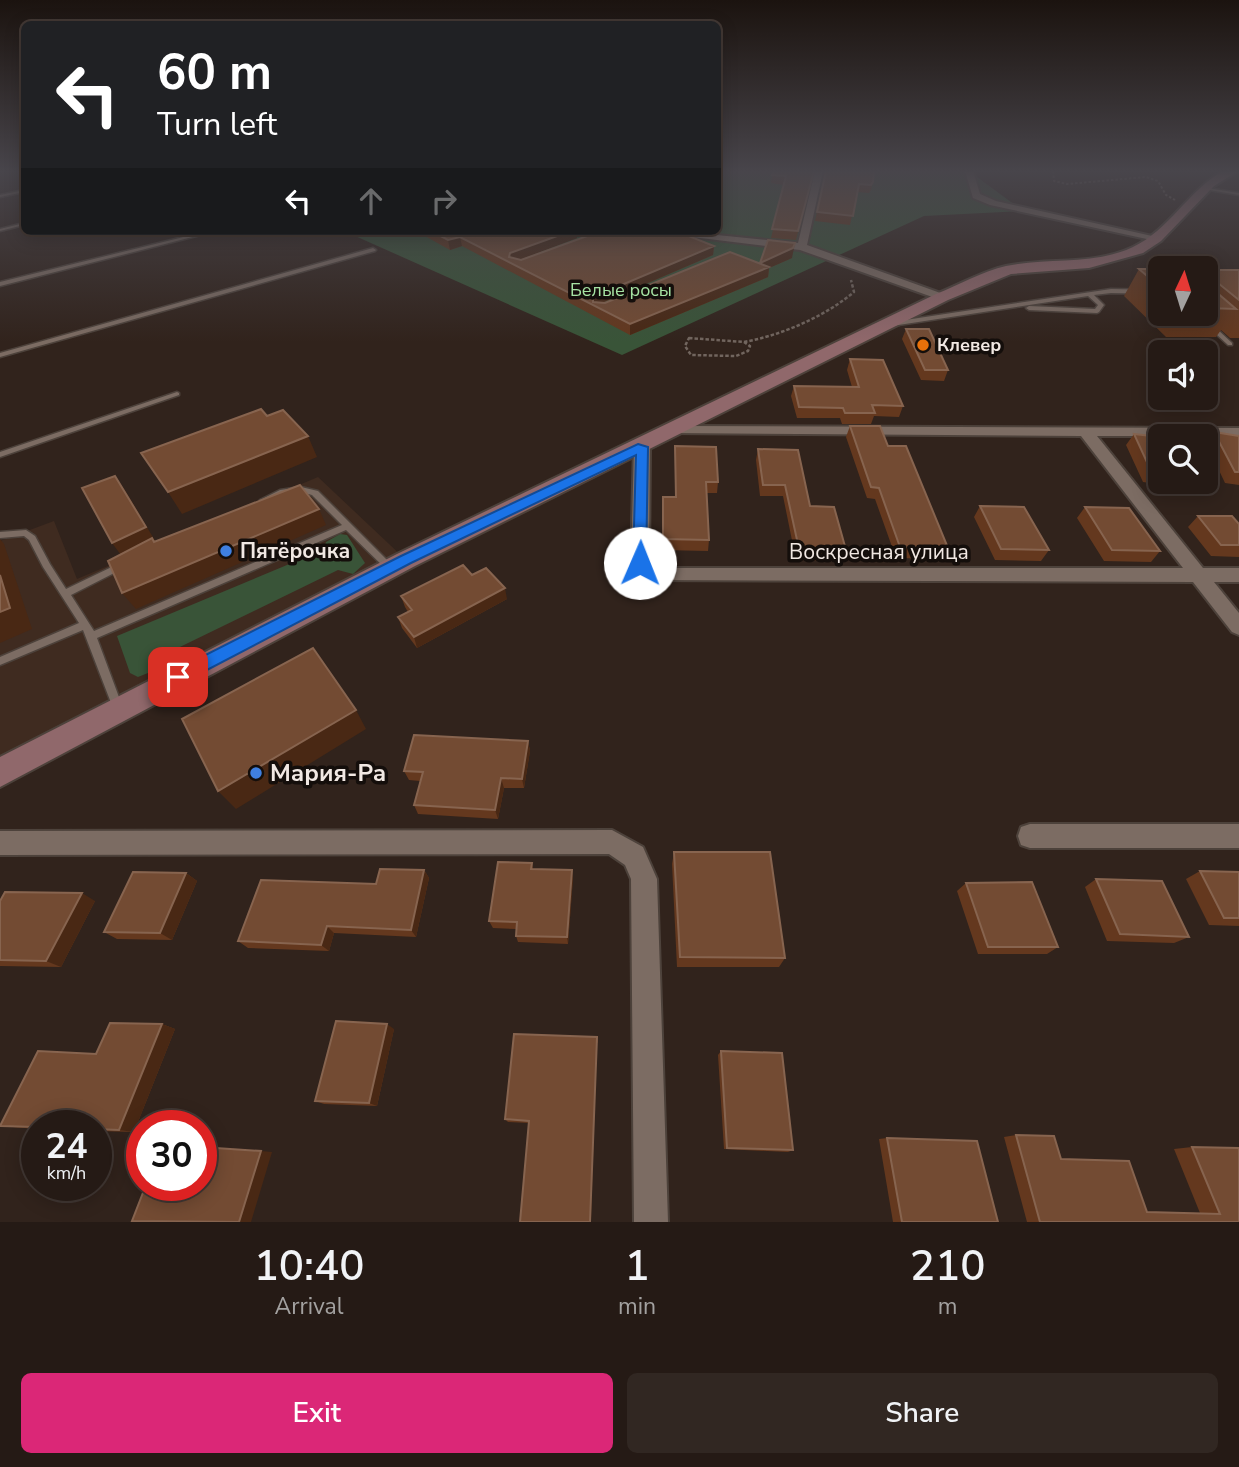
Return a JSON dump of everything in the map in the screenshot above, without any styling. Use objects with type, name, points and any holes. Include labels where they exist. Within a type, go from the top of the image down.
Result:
[{"type":"street","points":[[802,247],[806,228]]},
{"type":"street","points":[[1110,228],[1156,238]]},
{"type":"street","points":[[0,773],[118,708],[390,568],[642,447],[942,297],[1008,270],[1089,264],[1114,259],[1156,238],[1165,228]]},
{"type":"street","points":[[689,235],[802,247],[942,297]]},
{"type":"street","points":[[735,253],[760,242]]},
{"type":"street","points":[[676,430],[1239,432]]},
{"type":"street","points":[[1086,432],[1239,627]]},
{"type":"street","name":"Воскресная улица","points":[[642,447],[640,563],[652,575],[1239,575]]},
{"type":"street","points":[[1030,836],[1239,836]]},
{"type":"street","points":[[0,843],[611,842],[634,856],[644,879],[651,1222]]},
{"type":"lane","points":[[0,284],[198,235]]},
{"type":"lane","points":[[0,355],[373,250]]},
{"type":"lane","points":[[888,324],[1007,308],[1111,290],[1148,292]]},
{"type":"lane","points":[[1007,308],[1097,311],[1101,305],[1088,293]]},
{"type":"lane","points":[[1210,326],[1230,344]]},
{"type":"lane","points":[[0,455],[177,394]]},
{"type":"lane","points":[[253,505],[287,490],[307,490],[315,493],[390,568]]},
{"type":"lane","points":[[90,637],[347,526]]},
{"type":"lane","points":[[0,535],[30,535],[85,625],[118,708]]},
{"type":"lane","points":[[66,593],[135,560]]},
{"type":"lane","points":[[0,661],[85,625]]},
{"type":"path","points":[[744,342],[750,346],[748,351],[736,356],[691,355],[685,346],[689,338],[711,337],[744,342],[797,324],[845,301],[854,292],[841,261]]},
{"type":"shaded area","points":[[318,477],[406,560],[0,774],[0,541],[54,521],[77,579]]},
{"type":"green space","name":"Белые росы","points":[[721,228],[898,228],[622,355],[353,235],[721,235]]},
{"type":"green space","points":[[340,534],[347,535],[365,563],[353,574],[338,570],[149,662],[148,673],[138,677],[130,673],[117,636],[323,550],[326,542]]},
{"type":"building","points":[[772,228],[799,228],[798,231]]},
{"type":"building","points":[[439,235],[560,235],[510,253],[509,257],[521,260],[590,235],[686,235],[714,246],[593,297],[593,302],[605,303],[730,252],[769,267],[630,324],[460,237],[448,240]]},
{"type":"building","points":[[768,240],[795,243],[793,248],[760,263]]},
{"type":"building","points":[[1139,269],[1148,269],[1148,277]]},
{"type":"building","points":[[1218,270],[1239,270],[1239,300],[1218,283]]},
{"type":"building","points":[[1218,294],[1236,309],[1218,308]]},
{"type":"building","points":[[906,329],[929,329],[948,370],[925,370]]},
{"type":"building","points":[[850,359],[883,360],[903,406],[872,405],[875,413],[845,413],[843,408],[799,407],[794,386],[859,387]]},
{"type":"building","points":[[261,409],[267,416],[283,410],[308,436],[168,492],[141,453]]},
{"type":"building","points":[[850,426],[880,426],[888,446],[906,446],[948,548],[900,547],[879,488],[871,487]]},
{"type":"building","points":[[1218,433],[1239,436],[1239,472],[1235,472],[1218,440]]},
{"type":"building","points":[[1134,434],[1148,436],[1148,464]]},
{"type":"building","points":[[675,446],[716,447],[718,482],[706,482],[709,540],[663,539],[663,497],[676,497]]},
{"type":"building","points":[[758,449],[798,450],[810,506],[834,507],[846,550],[799,549],[785,485],[763,485]]},
{"type":"building","points":[[115,476],[146,527],[112,543],[82,488]]},
{"type":"building","points":[[300,485],[319,509],[122,593],[108,561],[152,538],[154,542]]},
{"type":"building","points":[[980,506],[1024,507],[1049,550],[1001,549]]},
{"type":"building","points":[[1085,507],[1129,508],[1160,551],[1112,550]]},
{"type":"building","points":[[1198,516],[1232,516],[1239,524],[1239,545],[1221,545]]},
{"type":"building","points":[[463,565],[472,575],[486,568],[505,588],[414,637],[398,617],[412,610],[401,596]]},
{"type":"building","points":[[0,575],[10,608],[0,612]]},
{"type":"building","name":"Мария-Ра","points":[[313,648],[356,710],[218,791],[182,719]]},
{"type":"building","points":[[414,735],[528,741],[522,779],[501,778],[495,810],[414,805],[423,772],[404,771]]},
{"type":"building","points":[[674,852],[770,852],[785,958],[680,957]]},
{"type":"building","points":[[498,862],[532,863],[531,869],[572,870],[567,937],[516,936],[517,922],[489,921]]},
{"type":"building","points":[[380,869],[424,870],[411,930],[327,926],[321,945],[238,941],[261,880],[376,884]]},
{"type":"building","points":[[1200,871],[1239,872],[1239,918],[1224,918]]},
{"type":"building","points":[[133,872],[186,873],[160,933],[104,932]]},
{"type":"building","points":[[1096,879],[1162,881],[1189,937],[1120,934]]},
{"type":"building","points":[[1032,882],[1058,947],[988,947],[966,883]]},
{"type":"building","points":[[5,892],[82,893],[46,961],[0,960],[0,901]]},
{"type":"building","points":[[336,1021],[387,1024],[369,1103],[315,1101]]},
{"type":"building","points":[[110,1023],[162,1024],[119,1130],[112,1130],[112,1110],[21,1110],[21,1127],[0,1126],[38,1051],[96,1054]]},
{"type":"building","points":[[514,1034],[597,1037],[590,1222],[520,1222],[529,1121],[505,1119]]},
{"type":"building","points":[[721,1051],[782,1053],[793,1150],[727,1148]]},
{"type":"building","points":[[1016,1135],[1054,1136],[1061,1159],[1129,1161],[1147,1212],[1220,1214],[1192,1147],[1239,1148],[1239,1222],[1040,1222]]},
{"type":"building","points":[[887,1138],[977,1141],[998,1222],[902,1222]]},
{"type":"building","points":[[217,1148],[261,1151],[239,1222],[132,1221],[140,1201],[217,1201]]},
{"type":"place","name":"Клевер","points":[[923,345]]},
{"type":"place","name":"Пятёрочка","points":[[226,551]]},
{"type":"place","name":"Мария-Ра","points":[[256,773]]},
{"type":"route","points":[[178,677],[406,559],[642,447],[640,563]]}]
